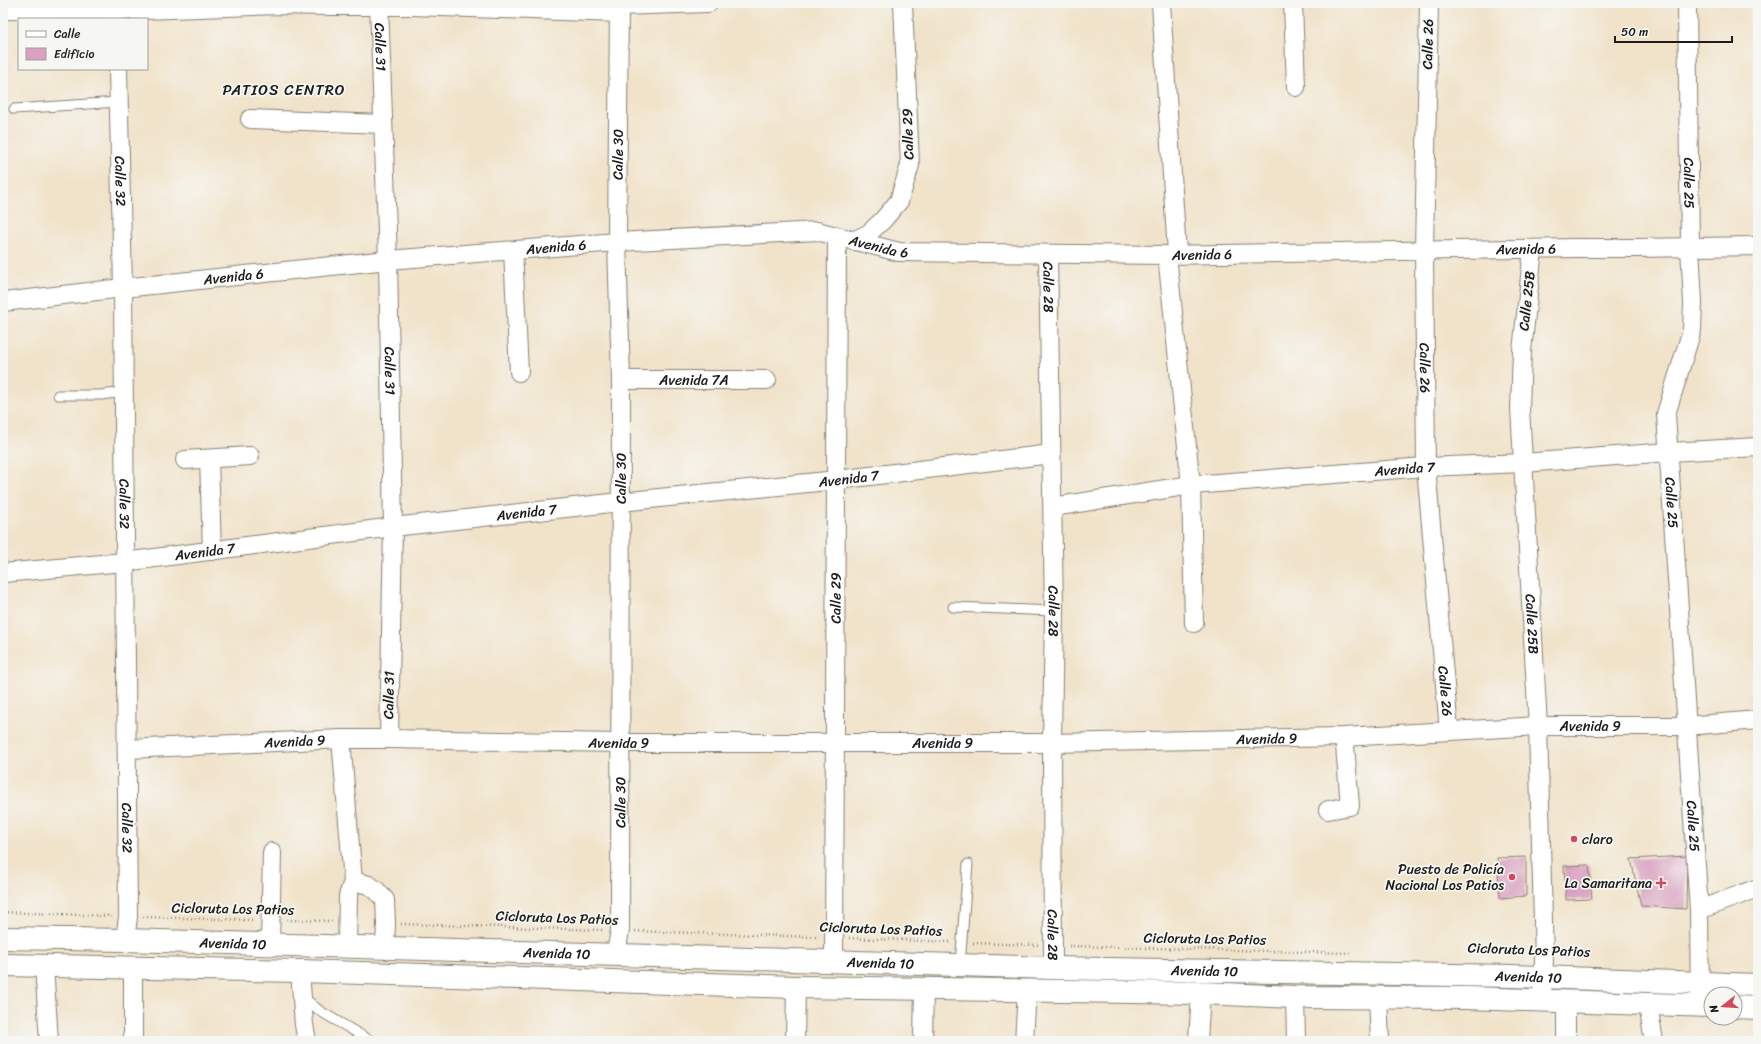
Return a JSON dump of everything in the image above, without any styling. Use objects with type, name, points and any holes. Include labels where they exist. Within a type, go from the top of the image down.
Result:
[{"type":"main road","name":"Avenida 10","points":[[3,938],[385,947],[1053,968],[1543,977],[1758,985]]},
{"type":"main road","name":"Avenida 10","points":[[3,965],[300,971],[796,987],[924,988],[1294,997],[1378,997],[1703,1006]]},
{"type":"main road","points":[[1743,1007],[1758,1008]]},
{"type":"street","points":[[3,10],[116,11],[279,5],[619,7],[708,3]]},
{"type":"street","name":"Calle 29","points":[[834,960],[833,742],[837,480],[845,239],[868,234],[883,220],[899,201],[910,165],[903,3]]},
{"type":"street","points":[[1161,3],[1172,254],[1191,485],[1194,624]]},
{"type":"street","points":[[1293,3],[1296,87]]},
{"type":"street","name":"Calle 26","points":[[1429,3],[1424,250],[1426,467],[1449,731]]},
{"type":"street","name":"Calle 25","points":[[1687,3],[1690,247],[1693,304],[1692,330],[1666,414],[1699,910],[1700,984],[1703,995]]},
{"type":"street","name":"Calle 31","points":[[379,5],[388,260],[393,527],[389,739]]},
{"type":"street","name":"Calle 30","points":[[616,954],[620,930],[621,743],[621,380],[617,242],[619,7]]},
{"type":"street","name":"Calle 32","points":[[118,70],[124,392],[124,562],[128,917],[126,940]]},
{"type":"street","points":[[250,119],[384,124]]},
{"type":"street","name":"Avenida 6","points":[[3,302],[388,260],[617,242],[817,231],[899,252],[1172,254],[1758,246]]},
{"type":"street","name":"Calle 25B","points":[[1533,249],[1522,350],[1520,408],[1538,726],[1543,977],[1542,1001]]},
{"type":"street","points":[[513,251],[519,372]]},
{"type":"street","name":"Calle 28","points":[[1048,254],[1054,611],[1052,743],[1053,968]]},
{"type":"street","name":"Avenida 7A","points":[[621,380],[767,380]]},
{"type":"street","name":"Avenida 7","points":[[1053,507],[1191,485],[1426,467],[1523,463],[1669,452],[1758,448]]},
{"type":"street","name":"Avenida 7","points":[[3,573],[124,562],[393,527],[837,480],[1051,454]]},
{"type":"street","points":[[185,460],[250,456]]},
{"type":"street","points":[[209,459],[212,551]]},
{"type":"street","name":"Avenida 9","points":[[127,749],[341,739],[621,743],[1052,743],[1343,737],[1538,726],[1686,726],[1758,720]]},
{"type":"street","points":[[1328,810],[1350,806],[1343,737]]},
{"type":"street","points":[[341,739],[353,881],[348,896],[346,921],[347,946]]},
{"type":"street","points":[[270,944],[272,852]]},
{"type":"street","points":[[353,881],[369,885],[385,900],[385,947]]},
{"type":"street","points":[[1699,910],[1758,888]]},
{"type":"street","points":[[44,965],[49,1041]]},
{"type":"street","points":[[133,967],[133,1041]]},
{"type":"street","points":[[300,971],[304,1025],[307,1041]]},
{"type":"street","points":[[795,1041],[796,987]]},
{"type":"street","points":[[923,1041],[924,988]]},
{"type":"street","points":[[1024,1041],[1027,991]]},
{"type":"street","points":[[1198,1041],[1201,994]]},
{"type":"street","points":[[1294,997],[1296,1041]]},
{"type":"street","points":[[1378,997],[1380,1041]]},
{"type":"street","points":[[1566,1002],[1566,1041]]},
{"type":"street","points":[[1648,1005],[1654,1041]]},
{"type":"lane","points":[[14,109],[118,102]]},
{"type":"lane","points":[[58,395],[124,392]]},
{"type":"lane","points":[[952,607],[1054,611]]},
{"type":"lane","points":[[960,964],[968,864]]},
{"type":"lane","points":[[302,996],[320,1011],[370,1041]]},
{"type":"path","name":"Cicloruta Los Patios","points":[[3,912],[128,917],[346,921]]},
{"type":"path","name":"Cicloruta Los Patios","points":[[386,924],[834,937],[1053,946],[1357,953]]},
{"type":"building","name":"La Samaritana","points":[[1687,856],[1686,909],[1641,906],[1631,859]]},
{"type":"building","name":"Puesto de Policía Nacional Los Patios","points":[[1526,857],[1526,896],[1500,898],[1497,858]]},
{"type":"building","points":[[1589,865],[1592,899],[1566,900],[1564,866]]},
{"type":"place","name":"claro","points":[[1574,839]]},
{"type":"place","name":"Puesto de Policía Nacional Los Patios","points":[[1512,877]]},
{"type":"place","name":"La Samaritana","points":[[1661,883]]},
{"type":"district","name":"PATIOS CENTRO","points":[[284,90]]}]
